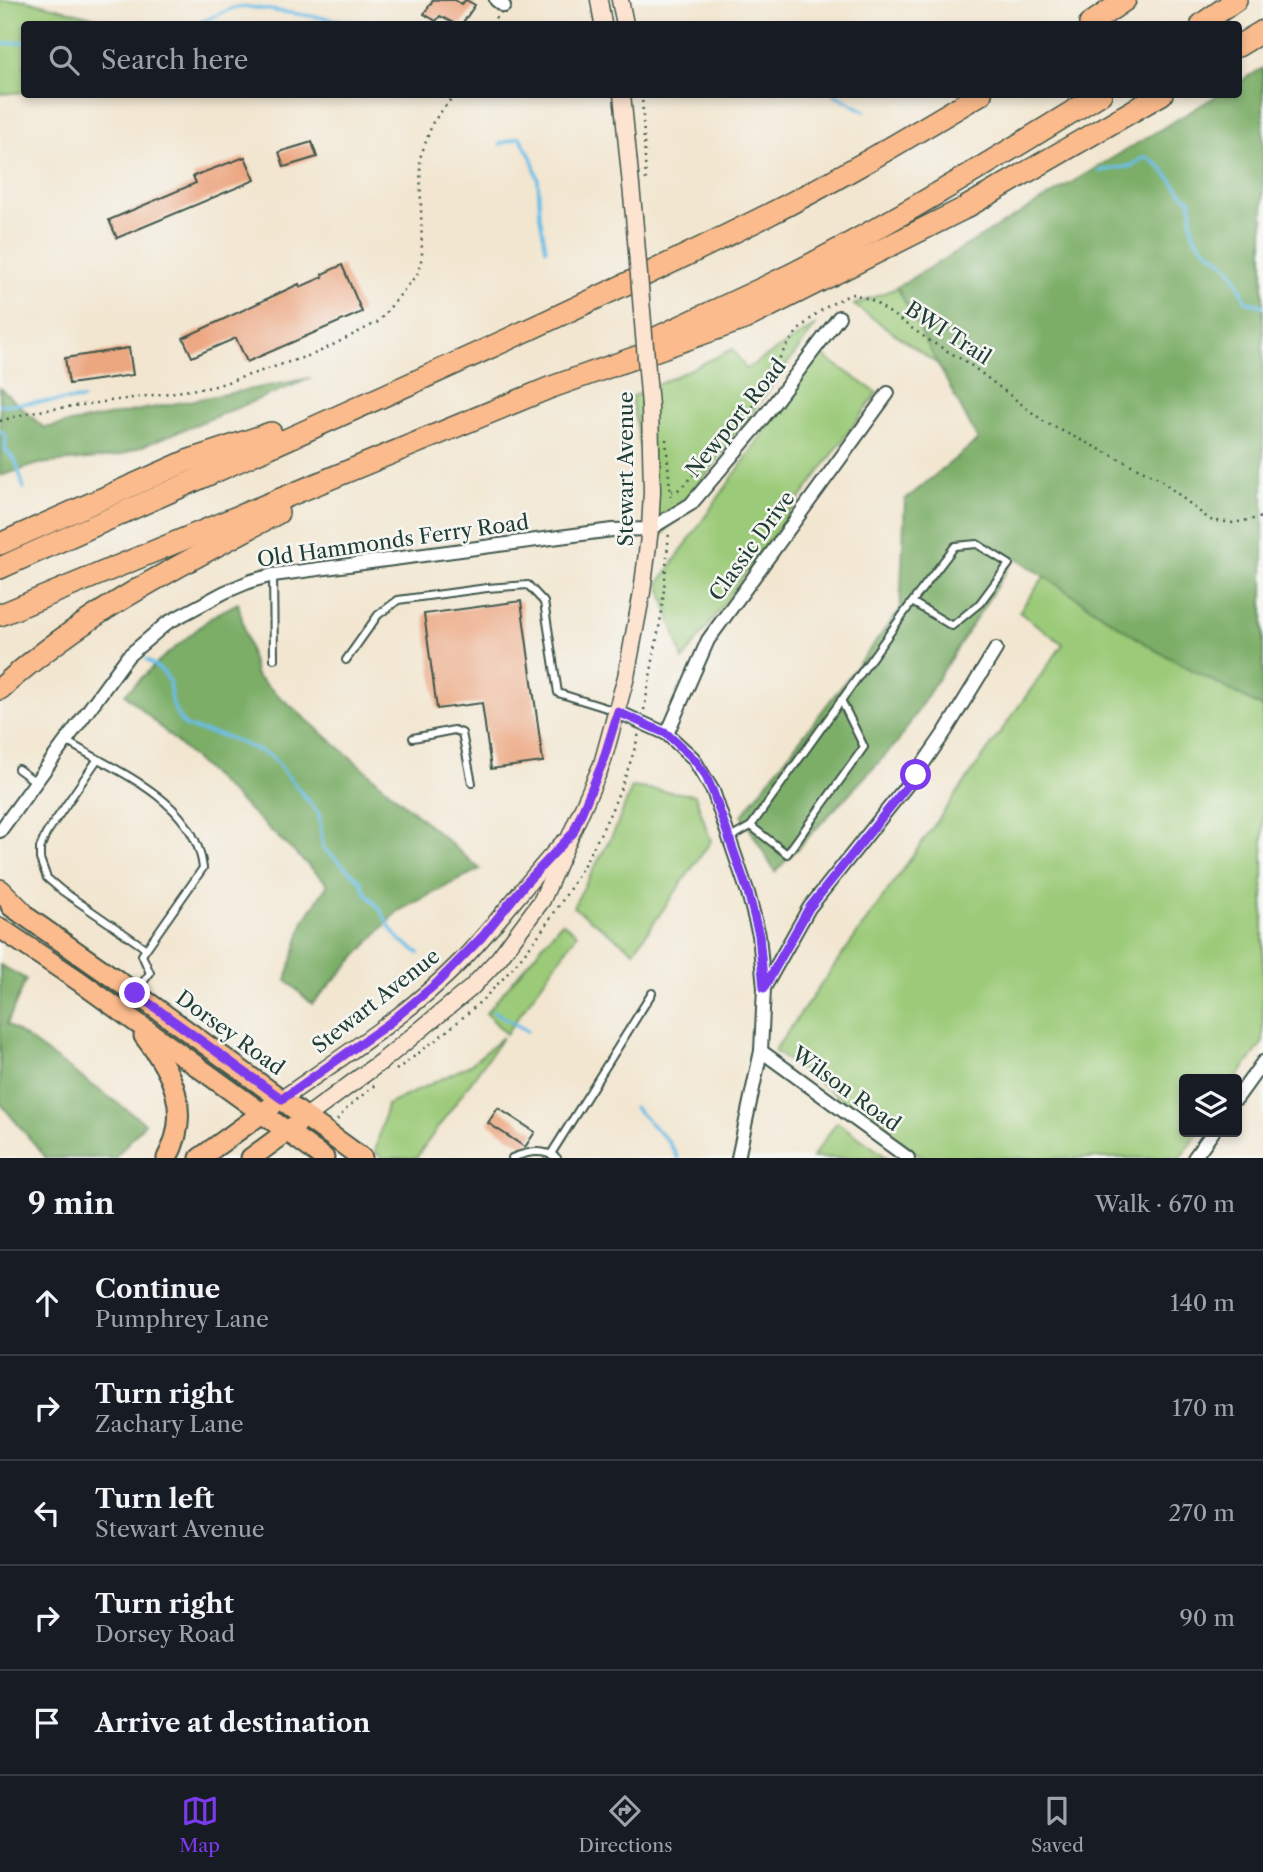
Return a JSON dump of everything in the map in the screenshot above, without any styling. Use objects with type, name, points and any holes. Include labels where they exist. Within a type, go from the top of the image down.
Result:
[{"type":"highway","points":[[1094,21],[1125,0]]},
{"type":"highway","points":[[1206,21],[1236,0]]},
{"type":"highway","points":[[1242,44],[1263,31]]},
{"type":"highway","points":[[0,568],[379,397],[767,216],[855,169],[974,98]]},
{"type":"highway","points":[[549,388],[817,260],[950,187],[1095,98]]},
{"type":"highway","points":[[0,615],[549,388],[744,319],[963,209],[1155,98]]},
{"type":"highway","points":[[0,544],[187,461],[379,397]]},
{"type":"highway","points":[[0,689],[83,623],[167,571],[399,450]]},
{"type":"highway","points":[[0,890],[23,913]]},
{"type":"main road","name":"Dorsey Road","points":[[0,900],[23,913],[362,1158]]},
{"type":"main road","points":[[0,928],[128,1016],[324,1158]]},
{"type":"main road","points":[[128,1016],[160,1057],[170,1073],[175,1089],[178,1120],[176,1136],[167,1158]]},
{"type":"main road","points":[[200,1158],[282,1099]]},
{"type":"main road","points":[[250,1158],[306,1117]]},
{"type":"street","points":[[599,0],[602,21]]},
{"type":"street","points":[[621,0],[624,21]]},
{"type":"street","name":"Stewart Avenue","points":[[306,1117],[430,1024],[486,973],[542,900],[602,764],[618,712],[639,613],[652,492],[650,406],[622,98]]},
{"type":"street","name":"Newport Road","points":[[650,529],[691,504],[757,426],[839,317]]},
{"type":"street","name":"Classic Drive","points":[[667,734],[708,640],[888,393]]},
{"type":"street","name":"Old Hammonds Ferry Road","points":[[0,831],[128,656],[167,623],[225,592],[251,580],[273,575],[612,530],[650,529]]},
{"type":"street","points":[[764,988],[809,908],[916,775],[996,649]]},
{"type":"street","points":[[618,712],[667,734],[693,758],[705,774],[748,892],[759,935],[764,988],[761,1051],[738,1158]]},
{"type":"street","name":"Stewart Avenue","points":[[282,1099],[388,1024],[437,983],[467,954],[525,884],[573,833]]},
{"type":"street","name":"Wilson Road","points":[[761,1051],[908,1158]]},
{"type":"street","points":[[1242,1091],[1263,1062]]},
{"type":"street","points":[[1194,1158],[1209,1137]]},
{"type":"lane","points":[[730,838],[751,826],[912,602],[955,546],[977,544],[1009,564],[980,603],[952,626],[912,602]]},
{"type":"lane","points":[[273,575],[274,659]]},
{"type":"lane","points":[[346,660],[378,615],[398,600],[528,585],[544,602],[558,692],[618,712]]},
{"type":"lane","points":[[751,826],[787,854],[864,747],[841,700]]},
{"type":"lane","points":[[413,738],[454,730],[462,733],[472,783]]},
{"type":"lane","points":[[66,741],[122,772],[163,800],[179,817],[201,850],[203,868],[145,948],[142,955],[150,973],[135,993]]},
{"type":"lane","points":[[97,760],[46,834],[40,848],[40,859],[47,878],[61,890],[145,948]]},
{"type":"lane","points":[[18,769],[37,782]]},
{"type":"lane","points":[[512,1158],[529,1152],[554,1156],[652,993]]},
{"type":"path","points":[[2,421],[32,412],[230,383],[317,353],[379,322],[421,266],[420,158],[433,122],[452,98]]},
{"type":"path","points":[[642,98],[646,186]]},
{"type":"path","name":"BWI Trail","points":[[666,439],[671,491],[677,491],[754,405],[765,390],[789,341],[797,332],[832,304],[853,294],[870,299],[930,341],[968,363],[1046,423],[1158,478],[1210,520],[1233,523],[1263,517]]},
{"type":"green space","points":[[0,0],[26,0],[107,21],[21,21],[21,92],[0,94]]},
{"type":"green space","points":[[1263,68],[1263,708],[1155,650],[1015,557],[898,742],[775,872],[742,815],[900,610],[905,500],[978,440],[897,287],[1213,98],[1242,98],[1242,80]]},
{"type":"green space","points":[[1263,138],[1263,1042],[1240,1074],[1179,1074],[1179,1137],[1195,1137],[1180,1158],[924,1158],[774,1051],[1063,644],[1019,612],[1109,485],[854,305],[1225,156]]},
{"type":"green space","points":[[816,325],[658,541],[631,397],[733,349],[746,369]]},
{"type":"green space","points":[[819,353],[877,393],[683,660],[659,583]]},
{"type":"green space","points":[[311,378],[118,456],[39,464],[0,476],[0,388],[44,428]]},
{"type":"green space","points":[[238,603],[256,676],[480,869],[398,911],[312,1004],[286,980],[304,921],[328,884],[125,694],[159,661],[213,616]]},
{"type":"green space","points":[[632,787],[695,795],[711,841],[634,951],[573,907],[615,830]]},
{"type":"green space","points":[[562,922],[577,934],[506,1034],[486,1013]]},
{"type":"green space","points":[[0,965],[26,979],[7,1024],[145,1123],[115,1158],[46,1158],[0,1103]]},
{"type":"green space","points":[[503,1037],[416,1158],[383,1158],[375,1152],[387,1105],[470,1065]]},
{"type":"green space","points":[[837,1122],[888,1158],[812,1158]]},
{"type":"building","points":[[433,0],[455,0],[461,4],[466,0],[475,5],[464,21],[449,21],[440,16],[436,21],[424,14]]},
{"type":"building","points":[[312,142],[317,157],[284,167],[279,152]]},
{"type":"building","points":[[245,157],[255,180],[117,238],[109,220],[196,183],[193,176]]},
{"type":"building","points":[[342,265],[362,312],[247,362],[236,338],[192,357],[183,338],[299,284],[300,287],[323,277],[322,274]]},
{"type":"building","points":[[129,348],[133,375],[69,384],[65,358]]},
{"type":"building","points":[[521,601],[543,762],[491,769],[482,703],[437,709],[424,614]]},
{"type":"building","points":[[498,1108],[535,1132],[525,1147],[488,1123]]},
{"type":"waterway","points":[[203,21],[233,8],[249,7],[345,21]]},
{"type":"waterway","points":[[0,44],[21,42]]},
{"type":"waterway","points":[[841,98],[865,111]]},
{"type":"waterway","points":[[500,144],[520,137],[532,159],[538,179],[540,217],[546,249]]},
{"type":"waterway","points":[[1099,171],[1131,166],[1144,157],[1152,160],[1190,200],[1192,229],[1196,238],[1229,267],[1246,301],[1263,306]]},
{"type":"waterway","points":[[0,405],[83,399]]},
{"type":"waterway","points":[[0,430],[6,438],[5,449],[16,462],[24,488]]},
{"type":"waterway","points":[[147,660],[164,673],[169,681],[171,700],[179,719],[187,727],[227,737],[271,756],[319,814],[323,848],[361,881],[365,892],[380,909],[399,939],[419,953]]},
{"type":"waterway","points":[[493,1011],[527,1031]]},
{"type":"waterway","points":[[634,1107],[668,1141],[678,1158]]},
{"type":"route","points":[[135,993],[282,1099],[388,1024],[437,983],[482,937],[525,884],[573,833],[602,764],[618,712],[667,734],[682,746],[705,774],[748,892],[759,935],[764,988],[809,908],[916,775]]}]
